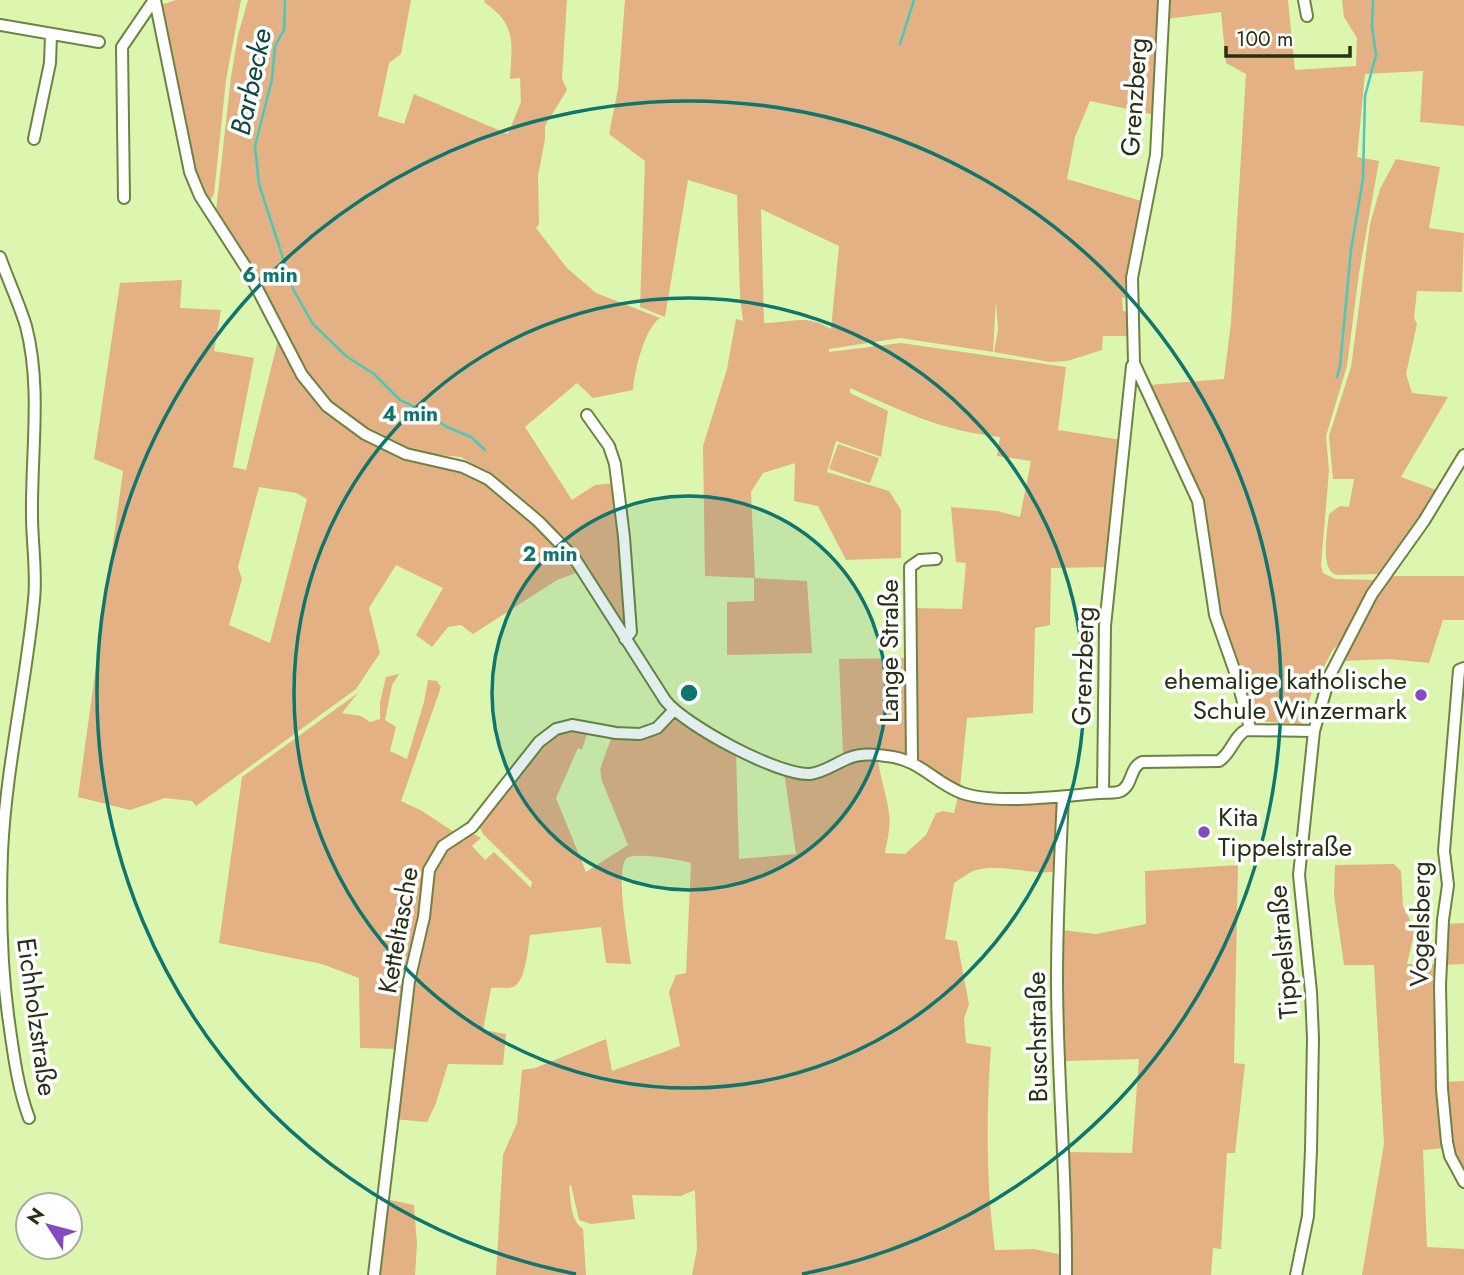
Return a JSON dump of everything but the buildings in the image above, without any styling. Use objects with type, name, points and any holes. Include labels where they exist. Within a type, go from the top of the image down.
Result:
[{"type":"street","points":[[124,198],[122,47],[155,0]]},
{"type":"street","name":"Lange Straße","points":[[155,0],[190,172],[200,196],[247,269],[302,375],[327,406],[365,434],[406,454],[464,467],[488,479],[506,493],[566,548],[674,710],[739,750],[803,774],[822,771],[860,755],[888,756],[912,761],[953,789],[970,795],[994,798],[1063,797],[1103,793]]},
{"type":"street","name":"Grenzberg","points":[[1164,0],[1156,155],[1132,278],[1134,363],[1198,501],[1218,628],[1235,671],[1251,728]]},
{"type":"street","points":[[1304,0],[1307,16]]},
{"type":"street","points":[[0,25],[99,42]]},
{"type":"street","points":[[34,139],[50,62],[51,35]]},
{"type":"street","name":"Eichholzstraße","points":[[0,257],[26,326],[32,365],[35,597],[2,850],[1,972],[20,1090],[29,1118]]},
{"type":"street","name":"Grenzberg","points":[[1103,793],[1105,626],[1134,363]]},
{"type":"street","points":[[587,415],[609,446],[615,464],[631,632],[625,639]]},
{"type":"street","name":"Tippelstraße","points":[[1296,1275],[1308,1216],[1313,1038],[1311,992],[1298,875],[1314,731],[1330,675],[1372,594],[1424,522],[1464,455]]},
{"type":"street","name":"Lange Straße","points":[[912,761],[911,567],[920,560],[936,559]]},
{"type":"street","name":"Vogelsberg","points":[[1464,668],[1459,670],[1444,851],[1448,885],[1443,920],[1440,985],[1442,1079],[1447,1142],[1450,1156],[1464,1182]]},
{"type":"street","name":"Ketteltasche","points":[[374,1275],[409,981],[424,917],[429,870],[441,848],[472,827],[539,742],[556,729],[572,725],[616,733],[640,734],[657,728],[674,710]]},
{"type":"street","points":[[1103,793],[1123,789],[1129,782],[1134,767],[1142,762],[1220,761],[1239,734],[1251,728],[1314,731]]},
{"type":"street","name":"Buschstraße","points":[[1063,797],[1057,977],[1065,1165],[1066,1275]]},
{"type":"shaded area","points":[[176,0],[241,0],[226,80],[214,194],[210,201],[193,164],[161,5]]},
{"type":"shaded area","points":[[248,0],[411,0],[401,54],[389,63],[378,116],[404,124],[414,94],[508,134],[521,102],[520,78],[510,79],[511,44],[507,27],[495,10],[484,2],[567,0],[562,79],[567,90],[545,126],[538,176],[539,224],[536,228],[567,268],[596,293],[660,318],[645,340],[633,390],[593,398],[577,383],[525,427],[572,500],[595,485],[616,483],[628,624],[621,623],[569,542],[502,482],[461,457],[410,452],[371,432],[339,410],[322,393],[292,347],[237,241],[216,211],[231,77],[238,35]]},
{"type":"shaded area","points":[[625,0],[1161,0],[1155,115],[1090,101],[1075,137],[1067,179],[1145,202],[1129,297],[1122,298],[1123,311],[1130,312],[1131,336],[1103,336],[1102,350],[1067,361],[1050,362],[994,352],[998,330],[996,301],[993,352],[900,338],[829,349],[829,352],[901,343],[1066,367],[1058,430],[1122,440],[1108,567],[1051,568],[1050,625],[1035,628],[1033,713],[967,718],[960,788],[914,757],[912,608],[962,609],[966,563],[956,562],[951,507],[997,511],[1020,517],[1031,461],[997,456],[1000,437],[941,425],[850,388],[850,393],[888,411],[881,457],[836,441],[827,472],[889,491],[901,510],[901,558],[846,560],[818,506],[794,501],[795,463],[763,473],[751,492],[755,578],[807,581],[812,653],[727,655],[727,602],[754,601],[754,578],[705,576],[703,446],[727,369],[736,319],[743,321],[737,195],[688,180],[665,317],[640,307],[645,161],[609,134],[618,89]],"holes":[[[761,209],[839,246],[831,329],[806,320],[764,323]]]},
{"type":"shaded area","points":[[1167,0],[1288,0],[1295,70],[1356,66],[1357,38],[1344,17],[1342,0],[1464,0],[1464,126],[1420,122],[1423,71],[1365,74],[1357,157],[1379,161],[1359,273],[1347,366],[1326,436],[1329,471],[1321,565],[1323,573],[1335,579],[1377,580],[1346,636],[1332,651],[1319,673],[1307,706],[1314,707],[1309,717],[1301,724],[1255,721],[1221,624],[1203,501],[1149,385],[1224,379],[1231,322],[1246,74],[1226,63],[1221,12],[1167,19]]},
{"type":"shaded area","points":[[1396,159],[1440,167],[1429,228],[1464,233],[1462,292],[1417,291],[1414,318],[1417,324],[1406,374],[1412,393],[1448,397],[1401,477],[1439,491],[1380,574],[1336,575],[1331,571],[1326,557],[1329,514],[1340,506],[1349,507],[1354,479],[1333,479],[1329,436],[1351,367],[1370,224],[1380,189]]},
{"type":"shaded area","points":[[182,280],[180,308],[221,310],[214,351],[254,358],[233,467],[246,470],[278,340],[310,394],[362,437],[462,470],[504,495],[564,549],[579,572],[557,580],[473,634],[461,625],[448,627],[432,647],[416,635],[443,588],[396,565],[369,608],[380,653],[356,689],[196,806],[192,801],[165,798],[130,810],[78,797],[123,471],[94,459],[120,283]],"holes":[[[259,487],[296,493],[307,499],[270,643],[229,625],[242,579],[238,567]]]},
{"type":"shaded area","points":[[838,444],[879,458],[870,483],[829,469]]},
{"type":"shaded area","points":[[1388,576],[1464,576],[1464,620],[1443,620],[1429,663],[1390,659],[1342,661]]},
{"type":"shaded area","points":[[908,658],[908,755],[879,750],[843,755],[839,659]]},
{"type":"shaded area","points":[[399,674],[392,685],[385,720],[396,727],[390,751],[407,759],[428,680],[437,681],[441,687],[401,801],[457,834],[426,872],[398,1049],[360,1048],[359,978],[322,964],[219,943],[242,777],[358,693],[342,713],[361,716],[370,722],[380,719],[380,702],[386,677]]},
{"type":"shaded area","points":[[679,717],[736,752],[739,859],[796,854],[784,772],[799,776],[847,762],[878,759],[889,819],[885,853],[905,854],[926,835],[936,813],[954,813],[958,797],[1058,800],[1058,871],[984,868],[968,874],[954,883],[945,939],[957,941],[969,1004],[964,1019],[966,1043],[991,1047],[988,1148],[995,1250],[1034,1249],[1063,1255],[1063,1275],[692,1275],[697,1249],[695,1190],[681,1196],[632,1195],[635,1219],[591,1224],[579,1220],[571,1185],[573,1215],[583,1229],[586,1275],[496,1275],[503,1155],[517,1123],[522,1070],[535,1068],[606,1039],[612,1071],[680,1046],[669,992],[676,975],[686,973],[691,863],[632,856],[623,864],[622,891],[631,964],[606,963],[601,927],[530,935],[526,964],[517,984],[511,988],[491,988],[483,1030],[506,1034],[503,1065],[448,1064],[427,1122],[394,1119],[427,892],[440,851],[469,831],[481,838],[472,846],[485,860],[494,852],[531,888],[532,882],[484,835],[478,825],[546,741],[569,728],[588,731],[582,750],[578,748],[556,798],[586,872],[628,845],[602,781],[600,769],[612,736],[627,738]]},
{"type":"shaded area","points":[[1394,864],[1401,871],[1403,906],[1415,930],[1407,964],[1438,964],[1445,1148],[1423,1150],[1427,1247],[1464,1249],[1464,1275],[1362,1275],[1384,1144],[1374,965],[1344,965],[1334,895],[1335,865]]},
{"type":"shaded area","points":[[1238,865],[1234,1063],[1245,1064],[1235,1153],[1227,1153],[1221,1249],[1213,1248],[1211,1275],[1069,1275],[1072,1209],[1068,1152],[1132,1153],[1139,1059],[1063,1061],[1061,930],[1096,934],[1146,924],[1145,871]]},
{"type":"shaded area","points":[[1464,923],[1464,964],[1443,965],[1445,924]]},
{"type":"shaded area","points":[[1464,1081],[1464,1177],[1454,1158],[1444,1082]]},
{"type":"shaded area","points":[[385,1199],[414,1205],[417,1245],[415,1275],[376,1275]]},
{"type":"waterway","name":"Barbecke","points":[[285,0],[284,30],[275,46],[272,79],[255,146],[259,184],[293,289],[313,324],[346,356],[374,374],[400,400],[447,427],[471,437],[485,450]]},
{"type":"waterway","points":[[900,44],[914,0]]},
{"type":"waterway","points":[[1337,377],[1351,250],[1363,179],[1365,96],[1376,55],[1372,27],[1373,0]]},
{"type":"place","name":"ehemalige katholische Schule Winzermark","points":[[1421,695]]},
{"type":"place","name":"Kita Tippelstraße","points":[[1204,832]]}]
